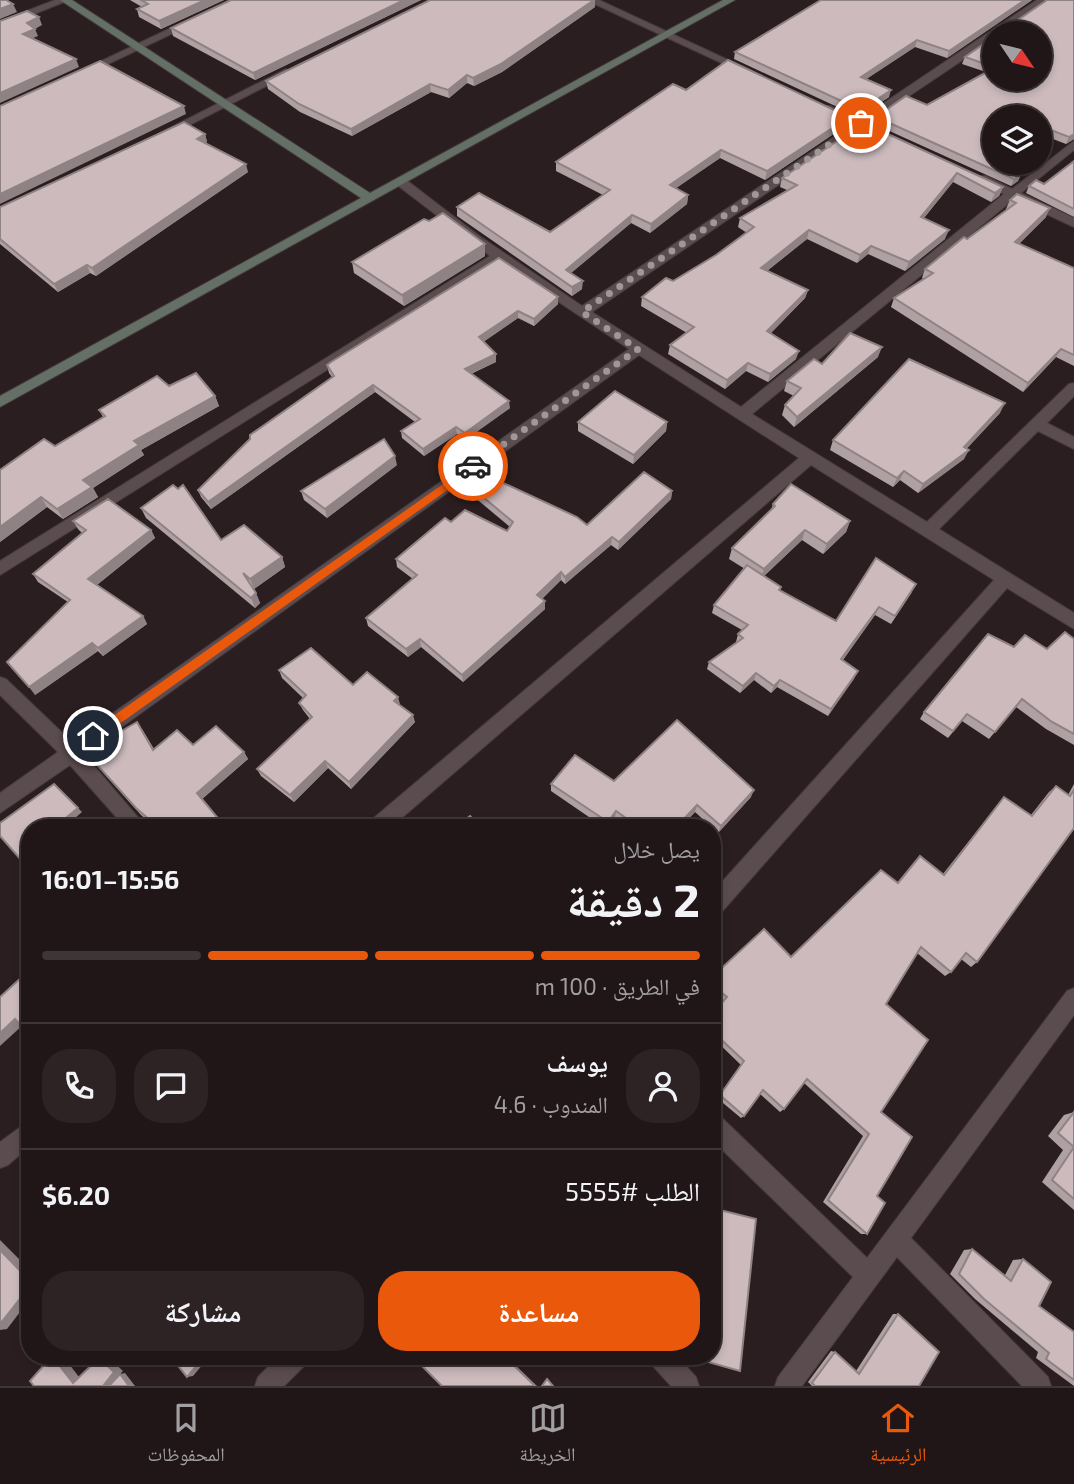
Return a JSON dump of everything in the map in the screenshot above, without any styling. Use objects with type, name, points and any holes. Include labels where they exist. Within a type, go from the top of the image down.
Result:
[{"type":"main road","points":[[65,0],[370,199]]},
{"type":"main road","points":[[0,402],[730,0]]},
{"type":"street","points":[[0,25],[65,0]]},
{"type":"street","points":[[69,79],[238,0]]},
{"type":"street","points":[[591,0],[764,79]]},
{"type":"street","points":[[1012,21],[1044,0]]},
{"type":"street","points":[[582,312],[982,41]]},
{"type":"street","points":[[153,140],[297,66]]},
{"type":"street","points":[[812,101],[898,141]]},
{"type":"street","points":[[741,415],[1074,144]]},
{"type":"street","points":[[974,176],[1074,223]]},
{"type":"street","points":[[401,182],[436,212],[498,257],[638,349],[1074,622]]},
{"type":"street","points":[[0,569],[498,257]]},
{"type":"street","points":[[0,804],[638,349]]},
{"type":"street","points":[[928,530],[1074,388]]},
{"type":"street","points":[[1037,424],[1074,444]]},
{"type":"street","points":[[387,819],[810,457]]},
{"type":"street","points":[[721,898],[1006,578]]},
{"type":"street","points":[[0,684],[70,752],[130,819]]},
{"type":"street","points":[[787,1386],[1074,998]]},
{"type":"street","points":[[721,1133],[867,1275]]},
{"type":"street","points":[[0,1157],[21,1139]]},
{"type":"street","points":[[894,1238],[1039,1386]]},
{"type":"street","points":[[267,1386],[287,1365]]},
{"type":"street","points":[[669,1365],[687,1386]]},
{"type":"building","points":[[0,0],[6,0],[13,4],[0,9]]},
{"type":"building","points":[[141,0],[205,0],[159,21],[137,9],[148,4]]},
{"type":"building","points":[[231,0],[404,0],[253,73],[171,28]]},
{"type":"building","points":[[430,0],[594,0],[501,64],[473,78],[467,75],[448,90],[430,84],[351,129],[299,104],[266,81]]},
{"type":"building","points":[[821,0],[1025,0],[994,21],[982,21],[982,29],[949,51],[917,40],[861,77],[891,90],[861,110],[735,52]]},
{"type":"building","points":[[1047,0],[1074,0],[1074,134],[1069,137],[1052,130],[1052,105],[982,105],[982,165],[876,117],[906,96],[927,105],[982,75],[982,91],[1052,91],[1052,21],[1016,21]]},
{"type":"building","points":[[27,11],[39,17],[27,23],[35,29],[23,34],[76,59],[0,93],[0,21]]},
{"type":"building","points":[[982,45],[982,63],[965,57]]},
{"type":"building","points":[[728,60],[849,117],[767,171],[721,150],[670,185],[688,195],[651,224],[632,215],[566,270],[583,281],[572,287],[457,207],[479,193],[550,232],[610,190],[556,162],[673,84],[686,90]]},
{"type":"building","points":[[100,61],[184,106],[0,194],[0,106]]},
{"type":"building","points":[[184,122],[205,134],[197,139],[246,164],[92,268],[87,265],[54,284],[0,239],[0,207]]},
{"type":"building","points":[[864,123],[1003,187],[995,193],[957,173],[921,217],[949,230],[909,262],[871,246],[860,255],[809,230],[761,268],[808,290],[767,331],[799,351],[770,374],[748,363],[727,380],[670,345],[694,327],[642,297],[666,278],[673,281],[716,255],[754,227],[740,218],[797,185],[782,178]]},
{"type":"building","points":[[1074,161],[1074,209],[1029,186],[1036,180],[1044,184]]},
{"type":"building","points":[[1017,194],[1050,208],[1015,242],[1074,268],[1074,355],[1061,349],[1028,383],[894,298],[933,273],[925,269],[964,237],[967,239],[1016,203],[1010,200]]},
{"type":"building","points":[[443,213],[485,244],[402,295],[352,262],[424,219],[429,221]]},
{"type":"building","points":[[499,258],[558,297],[534,319],[518,311],[479,337],[496,354],[465,369],[509,401],[465,433],[456,427],[423,449],[401,431],[420,419],[373,385],[208,502],[198,490],[250,439],[250,435],[334,376],[327,365]]},
{"type":"building","points":[[850,333],[882,347],[797,417],[785,405],[801,388],[787,381],[814,359],[822,364]]},
{"type":"building","points":[[909,359],[1005,403],[964,447],[969,450],[923,484],[904,471],[897,478],[833,440]]},
{"type":"building","points":[[196,373],[215,396],[134,441],[139,445],[83,480],[92,487],[57,509],[41,497],[0,527],[0,470],[44,439],[55,446],[105,416],[99,410],[157,376],[169,386]]},
{"type":"building","points":[[615,391],[667,422],[634,455],[578,422]]},
{"type":"building","points":[[384,439],[395,456],[325,509],[301,491]]},
{"type":"building","points":[[473,469],[577,517],[587,525],[644,472],[672,491],[619,542],[612,537],[565,577],[561,572],[537,595],[545,601],[462,675],[420,639],[406,649],[366,618],[417,575],[396,559],[445,518],[451,522],[465,510],[507,531],[513,522],[460,478]]},
{"type":"building","points":[[791,484],[850,521],[827,544],[805,530],[764,569],[732,548],[775,506],[773,504]]},
{"type":"building","points":[[173,485],[178,489],[183,485],[221,540],[244,525],[282,557],[250,579],[243,573],[256,593],[251,598],[141,508]]},
{"type":"building","points":[[108,499],[151,530],[88,579],[143,616],[98,648],[92,643],[29,687],[7,662],[70,600],[33,574],[86,530],[73,521]]},
{"type":"building","points":[[876,558],[916,584],[895,616],[879,607],[841,659],[858,671],[831,709],[780,680],[774,686],[756,673],[743,686],[709,662],[743,638],[738,634],[748,625],[714,605],[747,565],[781,587],[779,590],[836,621]]},
{"type":"building","points":[[1065,632],[1074,639],[1074,734],[1052,722],[1022,699],[995,732],[967,714],[953,731],[924,712],[988,634],[1014,647],[1025,635],[1047,649]]},
{"type":"building","points":[[311,648],[353,685],[367,672],[398,697],[394,701],[413,715],[349,782],[325,761],[290,795],[257,769],[312,717],[299,703],[306,695],[279,670]]},
{"type":"building","points":[[677,720],[754,790],[721,826],[721,819],[713,819],[697,805],[684,819],[627,819],[616,811],[610,819],[604,819],[551,784],[575,755],[614,781]]},
{"type":"building","points":[[137,722],[153,750],[177,730],[193,745],[216,726],[244,752],[197,793],[219,819],[149,819],[90,757],[116,734]]},
{"type":"building","points":[[54,784],[78,808],[64,819],[21,819],[21,860],[0,836],[0,823]]},
{"type":"building","points":[[1056,786],[1070,796],[1074,790],[1074,828],[977,962],[966,953],[951,972],[921,947],[886,1004],[928,1040],[881,1112],[912,1137],[877,1196],[885,1203],[867,1234],[828,1200],[869,1134],[807,1079],[784,1109],[763,1090],[744,1116],[721,1096],[744,1061],[721,1039],[721,1004],[727,997],[721,992],[721,969],[764,929],[791,957],[881,870],[898,883],[920,856],[944,875],[1004,797],[1032,816]]},
{"type":"building","points":[[21,978],[21,1026],[15,1019],[0,1033],[0,997]]},
{"type":"building","points":[[1074,1112],[1074,1147],[1058,1133]]},
{"type":"building","points":[[1074,1147],[1074,1199],[1052,1180]]},
{"type":"building","points":[[721,1210],[756,1219],[740,1371],[719,1365],[721,1365]]},
{"type":"building","points":[[972,1249],[1011,1281],[1023,1259],[1051,1282],[1039,1306],[1074,1332],[1074,1380],[1046,1359],[1049,1353],[984,1299],[959,1274]]},
{"type":"building","points":[[0,1250],[21,1272],[21,1297],[0,1324]]},
{"type":"building","points":[[898,1314],[939,1352],[919,1386],[815,1386],[812,1383],[835,1352],[859,1374]]},
{"type":"building","points":[[44,1365],[59,1365],[73,1383],[92,1365],[106,1365],[114,1372],[103,1386],[34,1386],[30,1381]]},
{"type":"building","points":[[177,1365],[197,1365],[187,1377]]},
{"type":"building","points":[[421,1365],[513,1365],[535,1386],[442,1386]]},
{"type":"building","points":[[120,1374],[129,1386],[109,1386]]},
{"type":"building","points":[[547,1379],[553,1386],[542,1386]]},
{"type":"way so far","points":[[473,466],[638,349],[582,312],[861,123]]},
{"type":"route","points":[[93,736],[473,466]]}]
